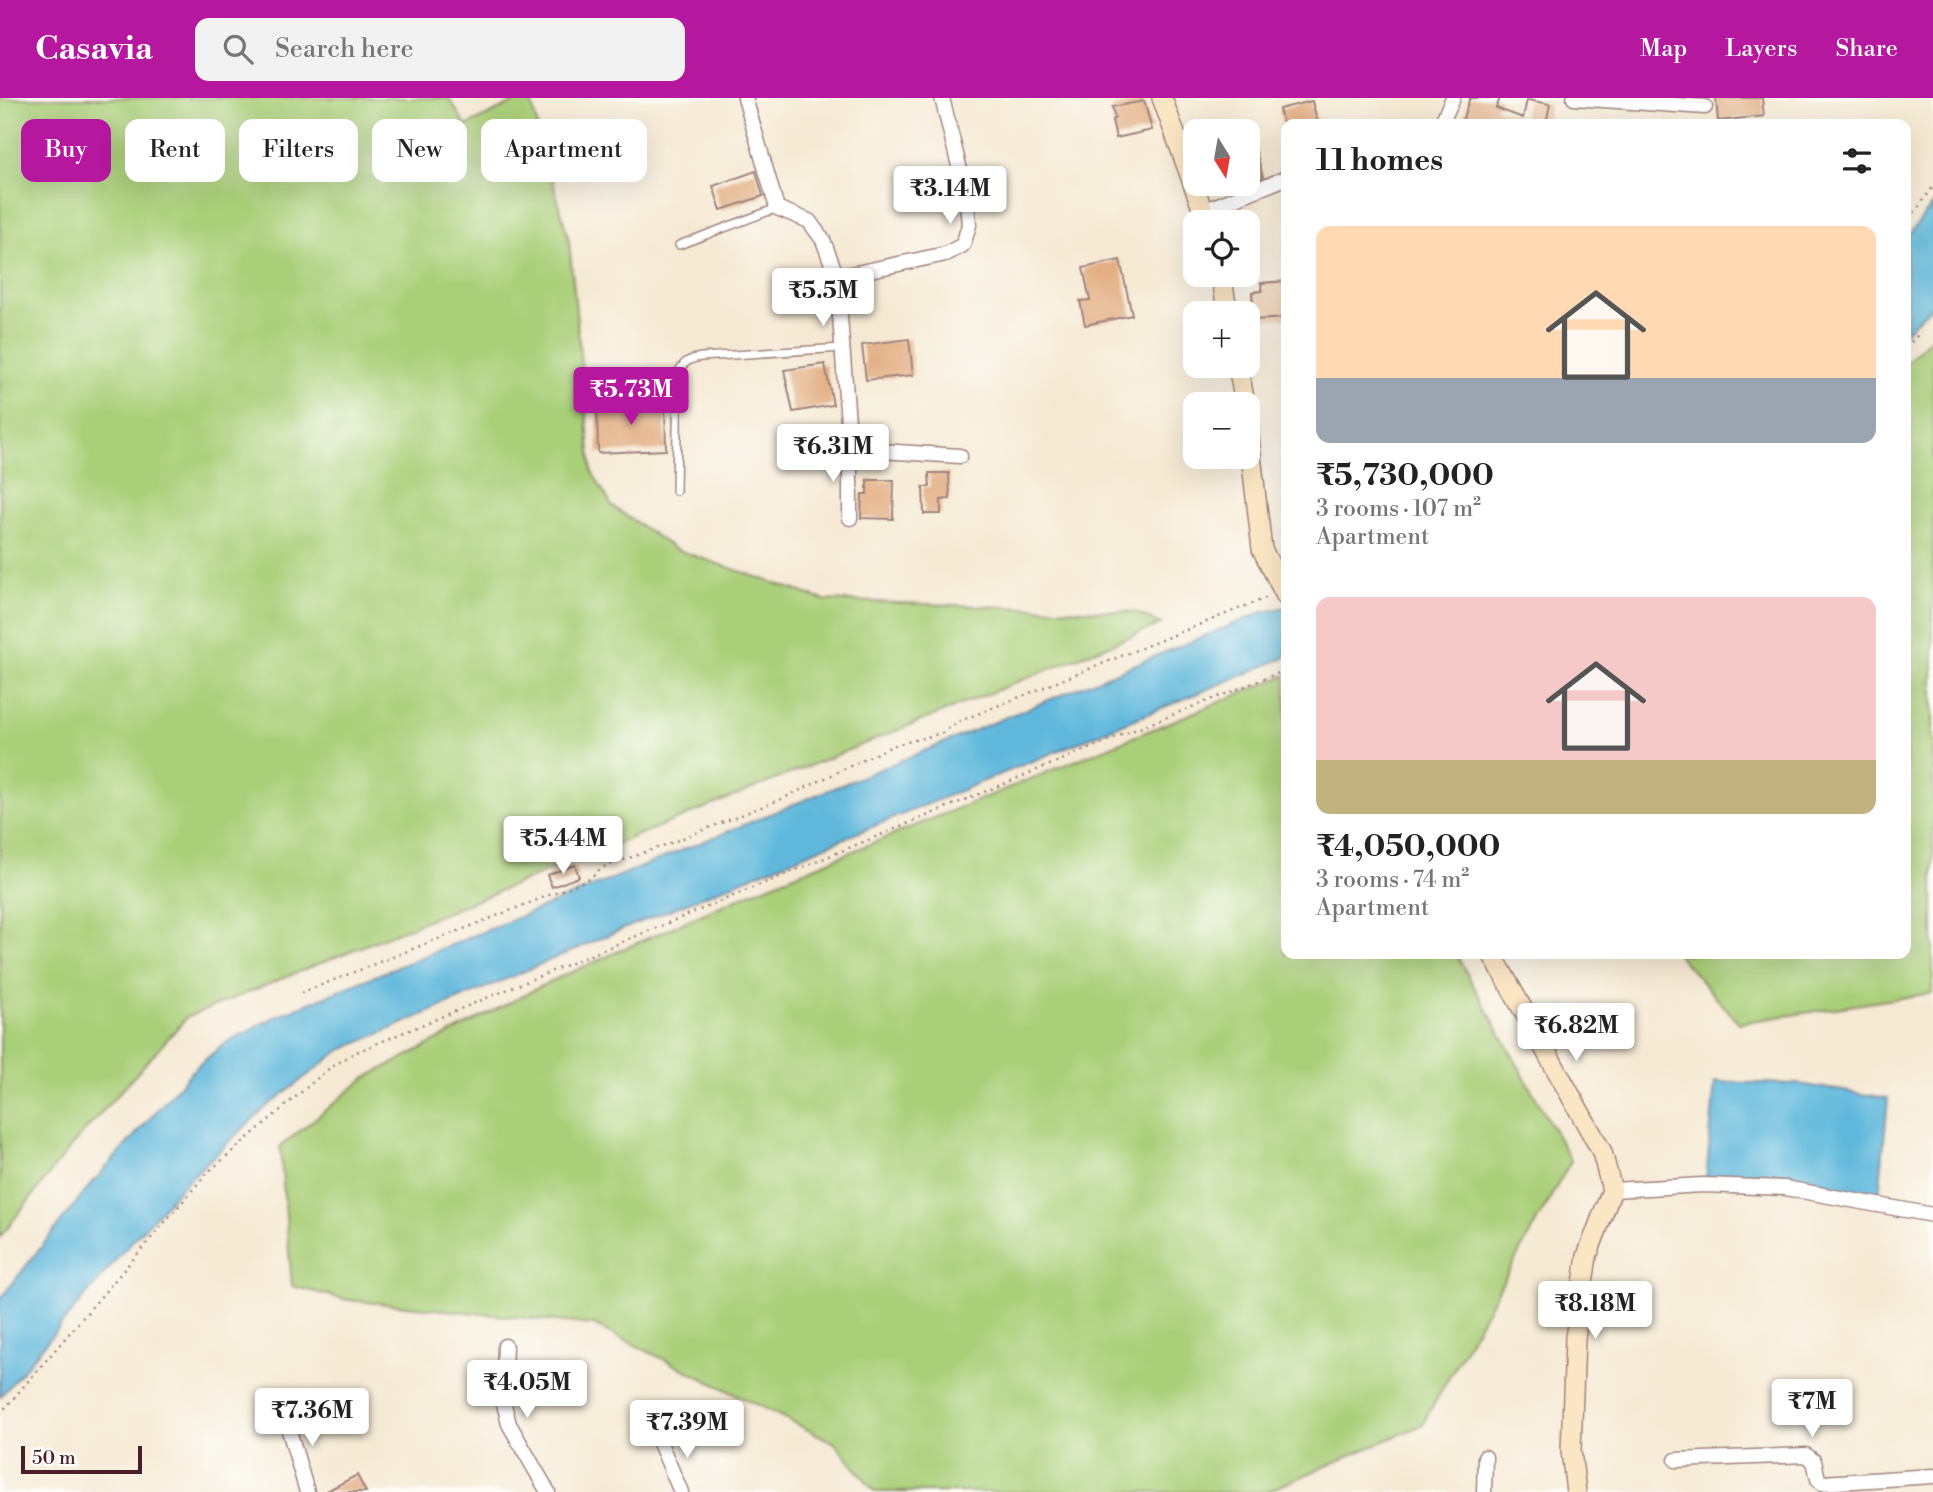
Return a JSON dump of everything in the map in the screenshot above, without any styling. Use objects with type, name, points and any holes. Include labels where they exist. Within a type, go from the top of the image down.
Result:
[{"type":"main road","points":[[1162,98],[1203,210]]},
{"type":"main road","points":[[1253,469],[1262,549],[1281,586]]},
{"type":"main road","points":[[1495,959],[1602,1152],[1612,1191],[1587,1256],[1575,1338],[1571,1451],[1576,1492]]},
{"type":"street","points":[[745,98],[777,208],[809,220],[823,240],[837,277],[850,450],[850,518]]},
{"type":"street","points":[[837,277],[946,254],[963,245],[969,225],[966,194],[942,98]]},
{"type":"street","points":[[1443,119],[1453,98]]},
{"type":"street","points":[[1574,98],[1704,107]]},
{"type":"street","points":[[1218,210],[1281,180]]},
{"type":"street","points":[[850,450],[960,456]]},
{"type":"street","points":[[1612,1191],[1703,1185],[1785,1188],[1933,1215]]},
{"type":"street","points":[[505,1346],[503,1400],[509,1424],[548,1492]]},
{"type":"street","points":[[284,1413],[307,1492]]},
{"type":"street","points":[[660,1443],[681,1492]]},
{"type":"street","points":[[1676,1460],[1806,1455],[1814,1461],[1818,1479],[1822,1483],[1933,1476]]},
{"type":"street","points":[[1484,1492],[1485,1457]]},
{"type":"lane","points":[[678,244],[777,208]]},
{"type":"lane","points":[[676,491],[678,372],[682,364],[701,357],[842,348]]},
{"type":"path","points":[[1911,216],[1933,187]]},
{"type":"path","points":[[1911,341],[1921,332]]},
{"type":"path","points":[[301,993],[590,878],[601,868],[784,798],[892,746],[942,733],[960,722],[1281,596]]},
{"type":"path","points":[[0,1413],[207,1173],[327,1070],[354,1053],[1124,734],[1281,672]]},
{"type":"green space","points":[[0,98],[449,98],[462,119],[372,119],[372,182],[467,182],[467,126],[523,98],[530,98],[536,119],[481,119],[481,182],[553,182],[569,241],[592,472],[612,506],[675,549],[824,600],[1135,612],[1161,624],[187,1017],[73,1144],[0,1237]]},
{"type":"green space","points":[[1933,336],[1933,993],[1739,1023],[1681,959],[1911,959],[1911,358]]},
{"type":"green space","points":[[1281,677],[1281,959],[1459,959],[1571,1161],[1422,1425],[1266,1492],[875,1492],[835,1443],[594,1325],[348,1300],[292,1286],[280,1147],[365,1078],[547,983],[750,893]]},
{"type":"water","points":[[1933,204],[1933,304],[1911,326],[1911,232]]},
{"type":"water","points":[[1281,608],[1281,659],[611,934],[339,1051],[265,1108],[184,1184],[0,1397],[0,1299],[88,1188],[194,1069],[225,1043],[275,1017],[1263,612]]},
{"type":"water","points":[[1715,1082],[1799,1084],[1888,1098],[1879,1196],[1706,1180]]},
{"type":"building","points":[[1470,98],[1500,98],[1496,108],[1523,118],[1527,100],[1550,104],[1547,119],[1463,119]]},
{"type":"building","points":[[1716,98],[1762,98],[1764,116],[1718,119]]},
{"type":"building","points":[[1144,101],[1152,130],[1116,138],[1112,107]]},
{"type":"building","points":[[1312,101],[1317,119],[1282,119],[1279,109]]},
{"type":"building","points":[[756,171],[763,196],[721,210],[713,186]]},
{"type":"building","points":[[1120,260],[1132,315],[1085,325],[1080,301],[1090,300],[1083,268]]},
{"type":"building","points":[[1281,281],[1281,318],[1260,320],[1260,301],[1253,301],[1252,292],[1262,291],[1261,283]]},
{"type":"building","points":[[909,339],[913,375],[866,380],[862,345]]},
{"type":"building","points":[[825,364],[833,405],[793,412],[784,370]]},
{"type":"building","points":[[665,402],[666,450],[598,453],[597,404]]},
{"type":"building","points":[[929,473],[949,473],[950,499],[941,500],[941,514],[924,514],[923,487],[930,487]]},
{"type":"building","points":[[867,480],[894,480],[893,519],[861,518],[862,494],[867,494]]},
{"type":"building","points":[[575,865],[579,877],[552,887],[547,875]]},
{"type":"building","points":[[357,1475],[366,1492],[325,1492]]}]
